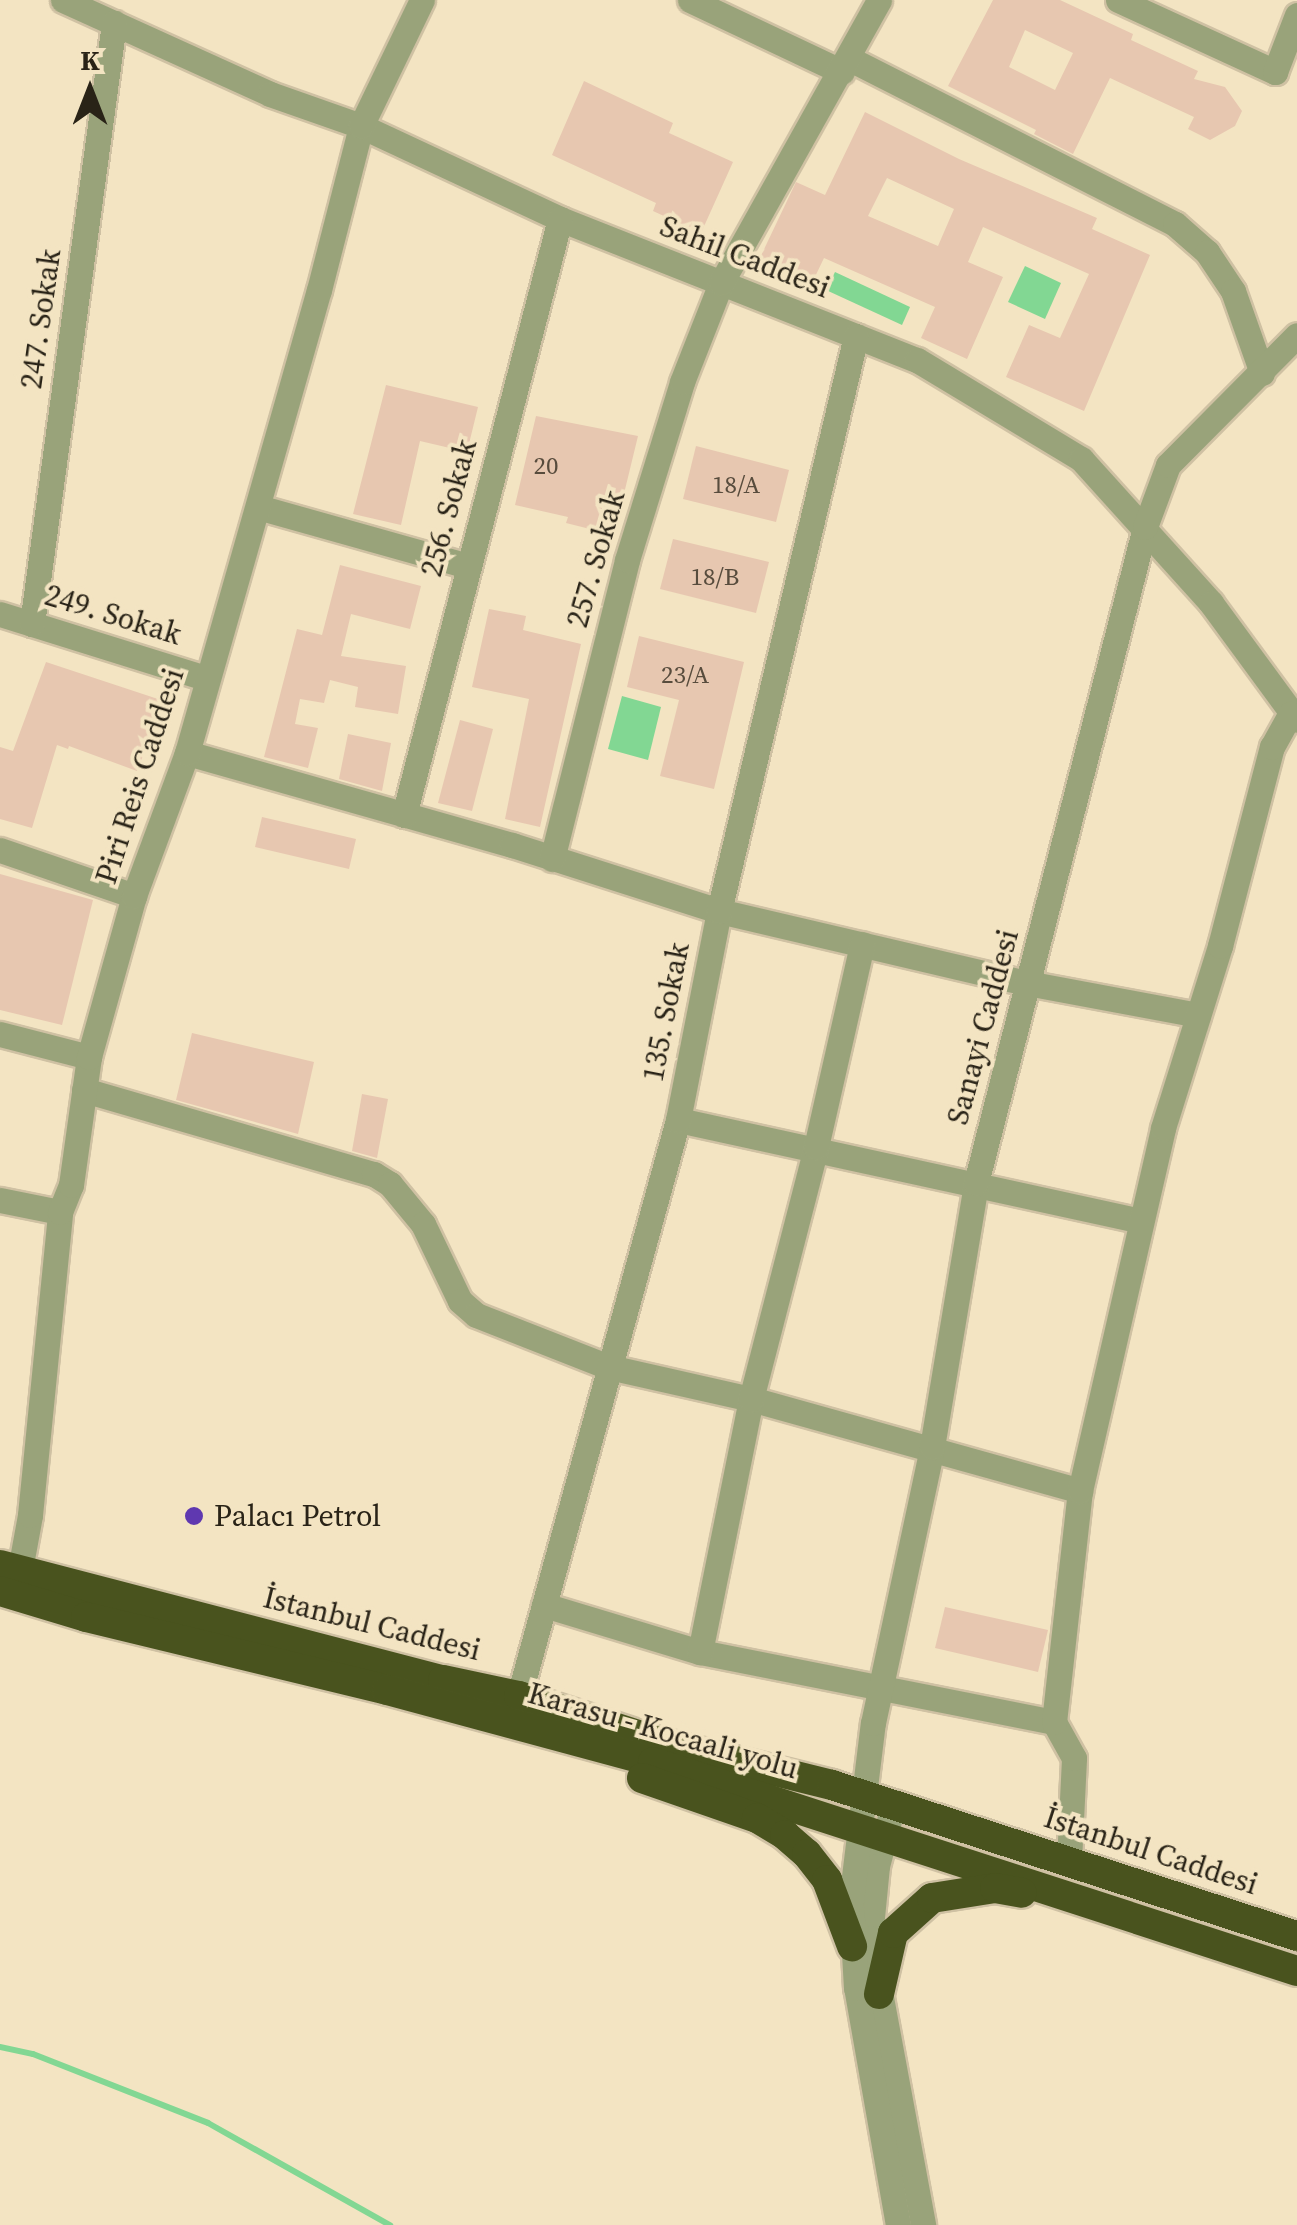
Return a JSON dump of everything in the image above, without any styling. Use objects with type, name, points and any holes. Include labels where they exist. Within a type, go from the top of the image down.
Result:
[{"type":"highway","name":"İstanbul Caddesi","points":[[9,1580],[519,1696],[666,1744],[894,1802],[1297,1936]]},
{"type":"highway","name":"Karasu - Kocaali yolu","points":[[9,1580],[871,1830],[1297,1971]]},
{"type":"highway","points":[[490,1718],[757,1818],[785,1834],[808,1854],[827,1880],[852,1946]]},
{"type":"highway","points":[[880,1994],[893,1933],[932,1898],[995,1888],[1110,1908]]},
{"type":"street","name":"Sahil Caddesi","points":[[63,0],[270,94],[360,126],[560,219],[918,360],[1081,459],[1212,603],[1294,717]]},
{"type":"street","name":"Piri Reis Caddesi","points":[[9,1580],[30,1515],[60,1212],[70,1185],[89,1057],[134,896],[186,754],[258,507],[360,126],[422,0]]},
{"type":"street","points":[[690,0],[846,66],[1175,224],[1208,252],[1233,291],[1262,373]]},
{"type":"street","name":"257. Sokak","points":[[552,858],[627,560],[682,382],[721,283],[880,0]]},
{"type":"street","points":[[1118,0],[1276,72],[1297,15]]},
{"type":"street","name":"247. Sokak","points":[[32,624],[114,23]]},
{"type":"street","name":"256. Sokak","points":[[404,814],[560,219]]},
{"type":"street","name":"Sanayi Caddesi","points":[[871,1830],[864,1794],[880,1689],[932,1448],[976,1183],[1145,527],[1168,464],[1297,335]]},
{"type":"street","name":"135. Sokak","points":[[519,1696],[678,1120],[720,911],[856,336]]},
{"type":"street","points":[[258,507],[468,566]]},
{"type":"street","name":"249. Sokak","points":[[0,614],[206,678]]},
{"type":"street","points":[[1069,1860],[1074,1758],[1054,1722],[1080,1491],[1163,1128],[1272,748],[1294,717]]},
{"type":"street","points":[[186,754],[404,814],[720,911],[1027,983],[1198,1016]]},
{"type":"street","points":[[0,850],[134,896]]},
{"type":"street","points":[[700,1652],[751,1399],[816,1147],[862,944]]},
{"type":"street","points":[[0,1034],[89,1057]]},
{"type":"street","points":[[84,1090],[374,1174],[402,1193],[423,1224],[460,1302],[476,1314],[608,1368],[751,1399],[1080,1491]]},
{"type":"street","points":[[678,1120],[1142,1221]]},
{"type":"street","points":[[0,1200],[60,1212]]},
{"type":"street","points":[[544,1605],[700,1652],[1054,1722]]},
{"type":"street","points":[[894,1802],[871,1830],[852,1946],[877,2119],[898,2225]]},
{"type":"street","points":[[871,1830],[870,1908],[880,1994],[924,2225]]},
{"type":"shaded area","points":[[1025,266],[1061,283],[1045,319],[1008,302]]},
{"type":"shaded area","points":[[835,272],[910,307],[902,325],[826,290]]},
{"type":"shaded area","points":[[622,696],[661,707],[648,760],[608,749]]},
{"type":"building","points":[[993,0],[1060,0],[1133,34],[1131,40],[1198,71],[1194,79],[1225,87],[1242,111],[1235,126],[1210,140],[1188,129],[1194,117],[1110,78],[1073,154],[1034,134],[1036,130],[948,86]],"holes":[[[1025,30],[1073,53],[1055,90],[1009,67]]]},
{"type":"building","points":[[584,81],[673,123],[669,133],[733,162],[701,233],[653,211],[656,203],[552,155]]},
{"type":"building","points":[[865,112],[959,159],[1097,218],[1092,229],[1150,255],[1084,411],[1006,377],[1029,325],[1060,338],[1089,274],[983,227],[968,262],[1003,277],[967,359],[921,338],[935,307],[824,258],[811,285],[758,262],[796,182],[825,195]],"holes":[[[887,178],[954,209],[938,246],[868,216]]]},
{"type":"building","points":[[386,385],[478,407],[467,452],[420,441],[401,525],[353,514]]},
{"type":"building","points":[[536,416],[638,436],[614,535],[566,523],[568,517],[515,505]]},
{"type":"building","points":[[696,446],[789,470],[776,522],[683,499]]},
{"type":"building","points":[[673,539],[769,562],[756,613],[660,589]]},
{"type":"building","points":[[340,565],[421,586],[410,629],[351,614],[341,656],[406,666],[398,714],[355,707],[358,687],[330,680],[324,703],[300,699],[295,724],[318,728],[308,768],[264,757],[297,629],[322,635]]},
{"type":"building","points":[[489,609],[526,616],[523,630],[581,644],[540,827],[505,819],[529,699],[472,687]]},
{"type":"building","points":[[639,636],[744,662],[714,789],[660,776],[679,700],[627,687]]},
{"type":"building","points":[[46,662],[164,701],[137,771],[57,745],[32,828],[0,819],[0,747],[13,751]]},
{"type":"building","points":[[460,720],[493,729],[472,811],[438,803]]},
{"type":"building","points":[[348,734],[391,743],[382,791],[339,779]]},
{"type":"building","points":[[262,817],[356,839],[349,869],[255,847]]},
{"type":"building","points":[[0,874],[93,900],[62,1025],[0,1010]]},
{"type":"building","points":[[192,1033],[314,1062],[298,1134],[176,1100]]},
{"type":"building","points":[[362,1094],[388,1099],[377,1158],[352,1151]]},
{"type":"building","points":[[945,1607],[1048,1630],[1038,1672],[935,1648]]},
{"type":"waterway","points":[[0,2047],[33,2054],[208,2123],[390,2225]]},
{"type":"place","name":"Palacı Petrol","points":[[194,1516]]}]
